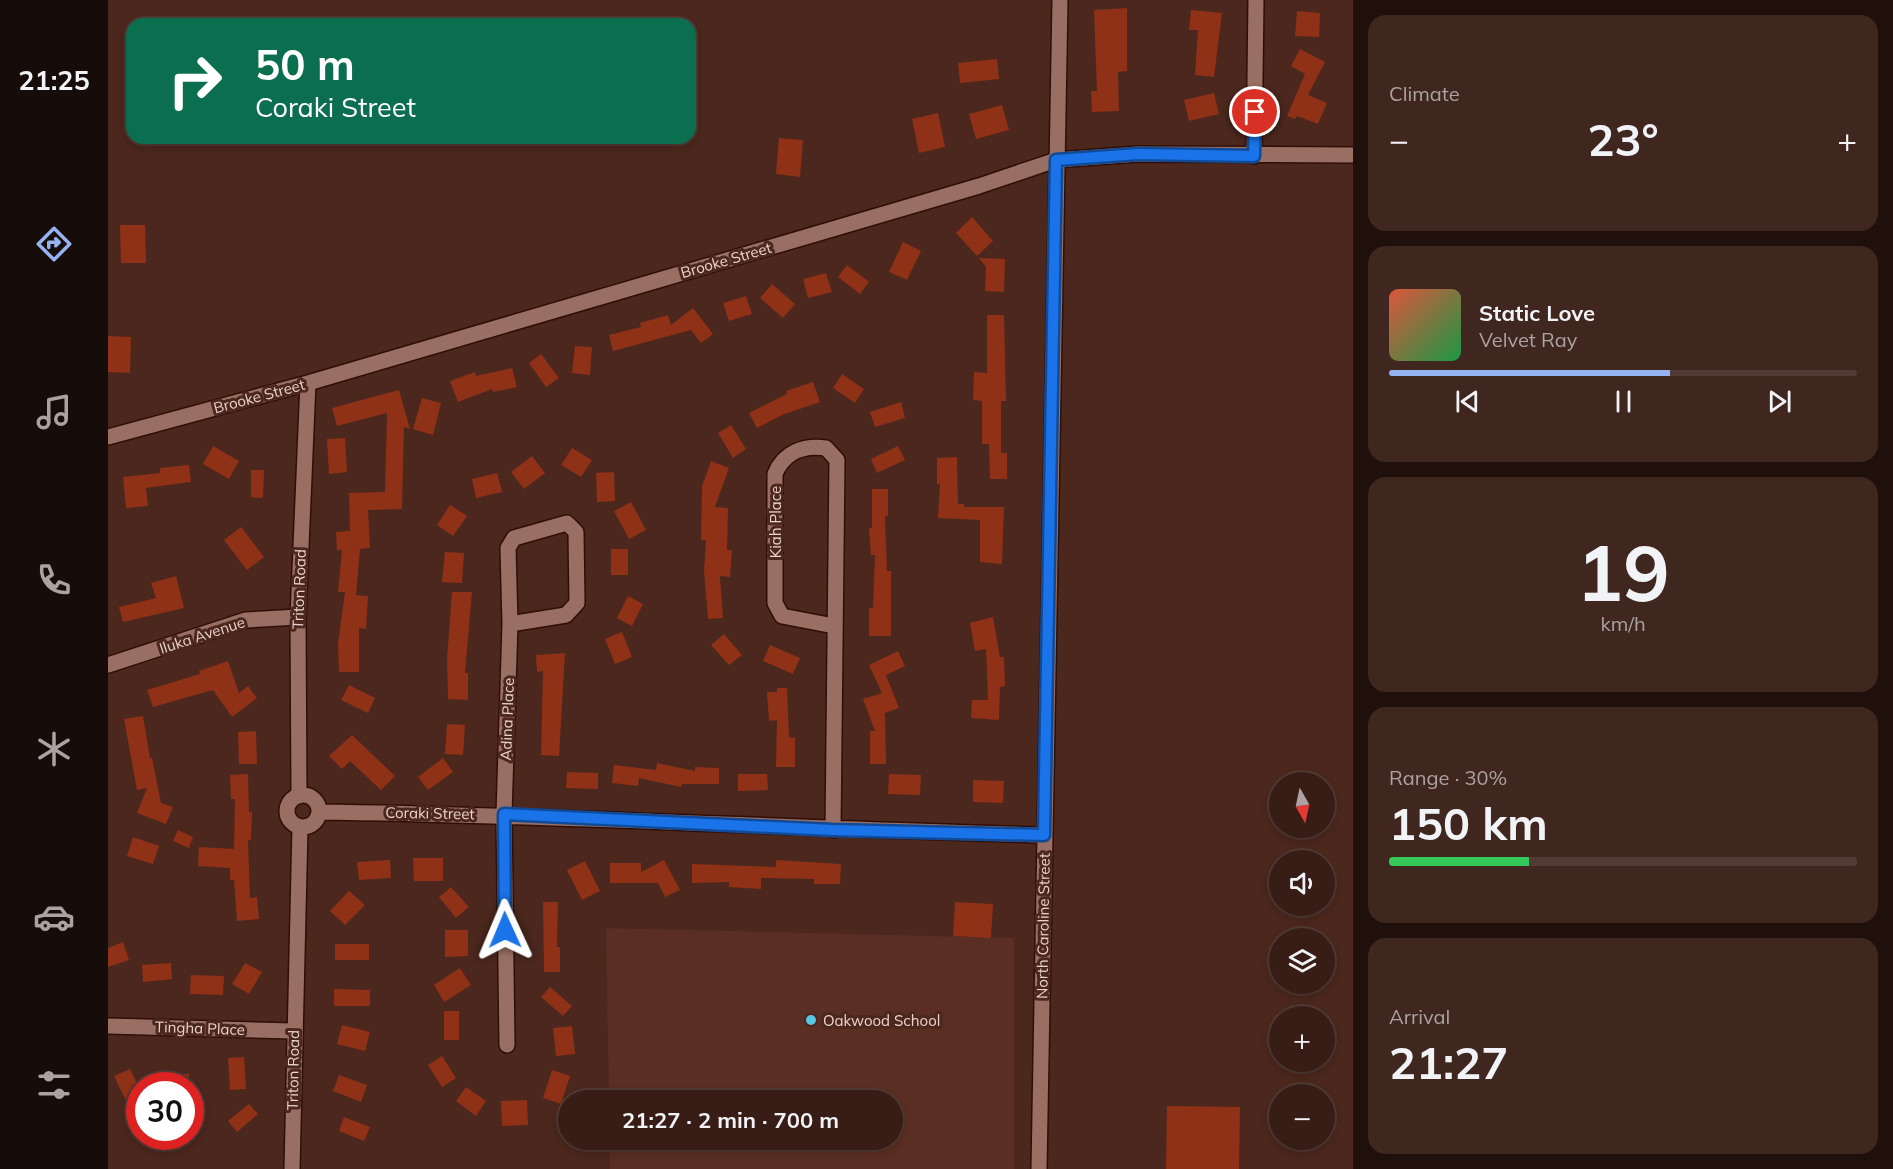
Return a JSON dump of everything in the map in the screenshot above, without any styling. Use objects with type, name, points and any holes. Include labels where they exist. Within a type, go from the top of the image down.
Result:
[{"type":"street","name":"North Caroline Street","points":[[1039,1169],[1060,0]]},
{"type":"street","points":[[1254,156],[1256,0]]},
{"type":"street","name":"Brooke Street","points":[[108,437],[308,383],[979,186],[1056,160],[1138,154],[1353,155]]},
{"type":"street","name":"Triton Road","points":[[299,796],[298,617],[308,383]]},
{"type":"street","name":"Kiah Place","points":[[833,830],[837,460],[826,448],[811,446],[792,453],[780,462],[775,474],[775,603],[782,616],[834,626]]},
{"type":"street","name":"Adina Place","points":[[507,1045],[504,814],[510,624],[508,548],[514,538],[567,523],[576,532],[577,603],[566,615],[510,624]]},
{"type":"street","name":"Iluka Avenue","points":[[108,665],[246,620],[280,616],[298,617]]},
{"type":"street","points":[[299,796],[314,800],[319,812],[315,822],[300,827],[291,821],[288,811],[291,801],[299,796]]},
{"type":"street","name":"Coraki Street","points":[[319,812],[504,814],[833,830],[1044,835]]},
{"type":"street","name":"Triton Road","points":[[292,1169],[293,1031],[300,827]]},
{"type":"street","name":"Tingha Place","points":[[108,1026],[293,1031]]},
{"type":"shaded area","name":"Oakwood School","points":[[606,928],[1014,938],[1014,1169],[610,1169],[610,1150],[903,1150],[903,1090],[609,1090]]},
{"type":"building","points":[[1127,8],[1127,71],[1118,72],[1119,111],[1092,112],[1091,91],[1097,91],[1094,10]]},
{"type":"building","points":[[1191,10],[1222,13],[1214,77],[1195,75],[1198,30],[1189,30]]},
{"type":"building","points":[[1297,11],[1320,13],[1319,37],[1295,36]]},
{"type":"building","points":[[1300,49],[1325,62],[1308,95],[1327,103],[1318,124],[1297,116],[1295,119],[1287,116],[1305,74],[1291,66]]},
{"type":"building","points":[[997,59],[999,79],[960,83],[958,63]]},
{"type":"building","points":[[1214,93],[1219,114],[1189,121],[1184,100]]},
{"type":"building","points":[[1002,105],[1009,130],[976,139],[969,114]]},
{"type":"building","points":[[938,113],[945,147],[919,153],[912,119]]},
{"type":"building","points":[[779,138],[803,140],[800,177],[776,174]]},
{"type":"building","points":[[972,217],[993,241],[977,256],[956,233]]},
{"type":"building","points":[[120,225],[145,225],[146,263],[121,263]]},
{"type":"building","points":[[903,242],[921,251],[907,280],[889,272]]},
{"type":"building","points":[[979,258],[1005,259],[1004,292],[985,291],[986,267]]},
{"type":"building","points":[[847,265],[869,282],[860,294],[838,277]]},
{"type":"building","points":[[826,273],[832,292],[808,298],[803,279]]},
{"type":"building","points":[[772,284],[795,304],[783,318],[760,298]]},
{"type":"building","points":[[746,296],[752,314],[729,321],[723,303]]},
{"type":"building","points":[[693,308],[713,334],[701,343],[691,330],[613,351],[609,335],[641,327],[640,323],[668,315],[671,325]]},
{"type":"building","points":[[987,315],[1004,315],[1006,401],[1001,401],[1001,453],[1007,453],[1007,479],[990,479],[989,444],[982,444],[982,401],[973,400],[974,372],[987,373]]},
{"type":"building","points":[[108,336],[131,337],[130,373],[108,372]]},
{"type":"building","points":[[575,346],[592,347],[590,375],[572,373]]},
{"type":"building","points":[[541,354],[559,378],[546,387],[529,363]]},
{"type":"building","points":[[512,368],[517,387],[493,392],[492,389],[458,402],[450,381],[475,372],[476,376]]},
{"type":"building","points":[[842,374],[864,389],[855,403],[833,388]]},
{"type":"building","points":[[813,382],[820,402],[782,415],[757,428],[749,413],[787,394],[786,391]]},
{"type":"building","points":[[399,390],[410,429],[404,427],[402,509],[368,510],[370,548],[360,549],[356,595],[368,596],[366,629],[359,628],[359,672],[339,672],[338,644],[345,592],[338,592],[342,550],[337,550],[336,532],[350,531],[349,493],[385,492],[387,413],[337,426],[332,408]]},
{"type":"building","points":[[422,398],[441,403],[433,435],[413,429]]},
{"type":"building","points":[[901,402],[905,418],[875,427],[870,412]]},
{"type":"building","points":[[731,425],[746,449],[733,458],[718,433]]},
{"type":"building","points":[[345,438],[347,472],[329,474],[327,439]]},
{"type":"building","points":[[213,446],[239,461],[229,479],[203,464]]},
{"type":"building","points":[[898,446],[905,460],[877,473],[871,459]]},
{"type":"building","points":[[572,448],[592,460],[581,477],[561,465]]},
{"type":"building","points":[[532,456],[545,473],[524,489],[511,472]]},
{"type":"building","points":[[957,457],[958,504],[964,504],[964,507],[1004,507],[1002,564],[980,562],[980,520],[938,518],[940,484],[937,484],[937,458]]},
{"type":"building","points":[[711,461],[729,468],[715,507],[728,508],[727,550],[732,550],[730,577],[720,576],[723,618],[708,619],[704,571],[706,540],[701,540],[702,486]]},
{"type":"building","points":[[189,465],[191,482],[146,488],[148,506],[126,508],[123,477],[160,473],[160,468]]},
{"type":"building","points":[[251,470],[264,470],[263,498],[251,497]]},
{"type":"building","points":[[614,472],[615,501],[597,502],[596,473]]},
{"type":"building","points":[[497,473],[502,492],[476,498],[472,479]]},
{"type":"building","points":[[872,489],[888,489],[888,516],[885,516],[887,571],[891,571],[891,636],[869,636],[869,608],[873,608],[875,555],[871,555],[869,528],[872,528]]},
{"type":"building","points":[[631,502],[646,530],[629,539],[614,511]]},
{"type":"building","points":[[450,505],[467,516],[453,536],[437,525]]},
{"type":"building","points":[[241,527],[264,557],[247,570],[224,540]]},
{"type":"building","points":[[611,549],[628,549],[628,575],[611,575]]},
{"type":"building","points":[[445,552],[464,553],[462,583],[442,582]]},
{"type":"building","points":[[176,576],[184,608],[123,622],[119,607],[156,598],[151,583]]},
{"type":"building","points":[[452,592],[472,592],[465,673],[468,673],[468,700],[448,699],[447,659]]},
{"type":"building","points":[[628,596],[643,604],[632,626],[617,618]]},
{"type":"building","points":[[993,617],[1000,657],[1004,657],[1005,686],[1000,687],[999,720],[971,718],[972,700],[988,700],[986,649],[975,651],[970,623]]},
{"type":"building","points":[[622,632],[632,657],[615,664],[605,639]]},
{"type":"building","points":[[724,634],[742,655],[729,665],[711,645]]},
{"type":"building","points":[[770,645],[800,658],[793,674],[763,661]]},
{"type":"building","points":[[898,651],[905,666],[886,675],[899,708],[885,713],[886,764],[870,764],[870,731],[875,731],[863,699],[882,693],[869,665]]},
{"type":"building","points":[[565,653],[559,756],[541,755],[543,671],[537,672],[536,655]]},
{"type":"building","points":[[228,661],[239,693],[248,686],[257,698],[232,717],[213,690],[153,707],[147,690],[200,674],[199,671]]},
{"type":"building","points":[[349,685],[375,698],[368,713],[341,700]]},
{"type":"building","points":[[777,688],[787,688],[789,737],[795,738],[795,767],[776,767],[777,720],[769,721],[767,692],[777,692]]},
{"type":"building","points":[[143,716],[161,803],[173,807],[166,824],[137,813],[147,788],[137,790],[124,719]]},
{"type":"building","points":[[447,724],[465,725],[463,755],[445,754]]},
{"type":"building","points":[[256,731],[257,764],[239,764],[238,732]]},
{"type":"building","points":[[352,735],[395,776],[381,790],[350,761],[342,769],[329,756]]},
{"type":"building","points":[[443,758],[453,772],[428,790],[418,777]]},
{"type":"building","points":[[657,763],[695,771],[695,767],[719,768],[719,784],[682,784],[681,787],[639,778],[638,786],[612,783],[614,765],[656,770]]},
{"type":"building","points":[[567,772],[598,773],[598,789],[566,788]]},
{"type":"building","points":[[248,774],[249,812],[252,812],[251,840],[248,840],[250,898],[257,897],[259,919],[237,921],[234,880],[230,880],[230,868],[198,866],[199,847],[234,849],[235,799],[231,799],[230,775]]},
{"type":"building","points":[[738,774],[767,774],[768,790],[738,791]]},
{"type":"building","points":[[889,774],[921,775],[920,795],[888,794]]},
{"type":"building","points":[[973,780],[1004,781],[1003,803],[973,802]]},
{"type":"building","points":[[178,830],[193,837],[189,848],[173,841]]},
{"type":"building","points":[[133,837],[159,846],[153,864],[127,856]]},
{"type":"building","points":[[413,858],[443,858],[443,881],[414,881]]},
{"type":"building","points":[[390,860],[391,878],[359,880],[357,862]]},
{"type":"building","points":[[664,860],[680,890],[665,897],[658,883],[610,883],[610,863],[641,863],[641,872]]},
{"type":"building","points":[[776,860],[841,864],[840,884],[814,884],[814,879],[761,878],[761,889],[729,887],[729,882],[692,883],[692,864],[776,867]]},
{"type":"building","points":[[585,861],[600,891],[582,900],[567,870]]},
{"type":"building","points":[[451,887],[469,907],[456,918],[439,897]]},
{"type":"building","points":[[349,891],[365,905],[345,925],[330,911]]},
{"type":"building","points":[[543,902],[558,902],[557,947],[560,947],[560,972],[544,972]]},
{"type":"building","points":[[955,902],[993,904],[991,938],[953,936]]},
{"type":"building","points":[[445,930],[468,930],[468,956],[445,957]]},
{"type":"building","points":[[123,942],[129,960],[108,967],[108,948]]},
{"type":"building","points":[[335,944],[369,944],[369,960],[335,960]]},
{"type":"building","points":[[171,963],[172,979],[143,982],[142,965]]},
{"type":"building","points":[[245,963],[262,972],[249,994],[232,984]]},
{"type":"building","points":[[460,968],[471,985],[444,1002],[434,985]]},
{"type":"building","points":[[191,975],[224,976],[223,995],[190,994]]},
{"type":"building","points":[[550,987],[572,1006],[563,1016],[541,997]]},
{"type":"building","points":[[334,989],[370,990],[370,1006],[334,1006]]},
{"type":"building","points":[[444,1011],[459,1011],[459,1040],[444,1040]]},
{"type":"building","points":[[342,1025],[370,1032],[365,1051],[337,1044]]},
{"type":"building","points":[[572,1026],[575,1054],[556,1056],[553,1028]]},
{"type":"building","points":[[442,1056],[456,1078],[442,1087],[428,1065]]},
{"type":"building","points":[[244,1057],[246,1089],[230,1090],[228,1058]]},
{"type":"building","points":[[130,1069],[132,1072],[126,1072],[126,1101],[114,1076]]},
{"type":"building","points":[[552,1070],[570,1076],[566,1090],[558,1090],[558,1103],[543,1098]]},
{"type":"building","points":[[339,1075],[367,1085],[361,1102],[333,1091]]},
{"type":"building","points":[[466,1087],[486,1101],[476,1116],[456,1101]]},
{"type":"building","points":[[527,1100],[528,1125],[502,1126],[501,1101]]},
{"type":"building","points":[[249,1104],[258,1114],[237,1132],[228,1121]]},
{"type":"building","points":[[1167,1106],[1240,1107],[1239,1169],[1166,1169]]},
{"type":"building","points":[[344,1117],[370,1127],[364,1141],[339,1131]]},
{"type":"place","name":"Oakwood School","points":[[811,1020]]},
{"type":"route","points":[[505,930],[504,814],[833,830],[1044,835],[1056,160],[1138,154],[1254,156],[1255,112]]}]
